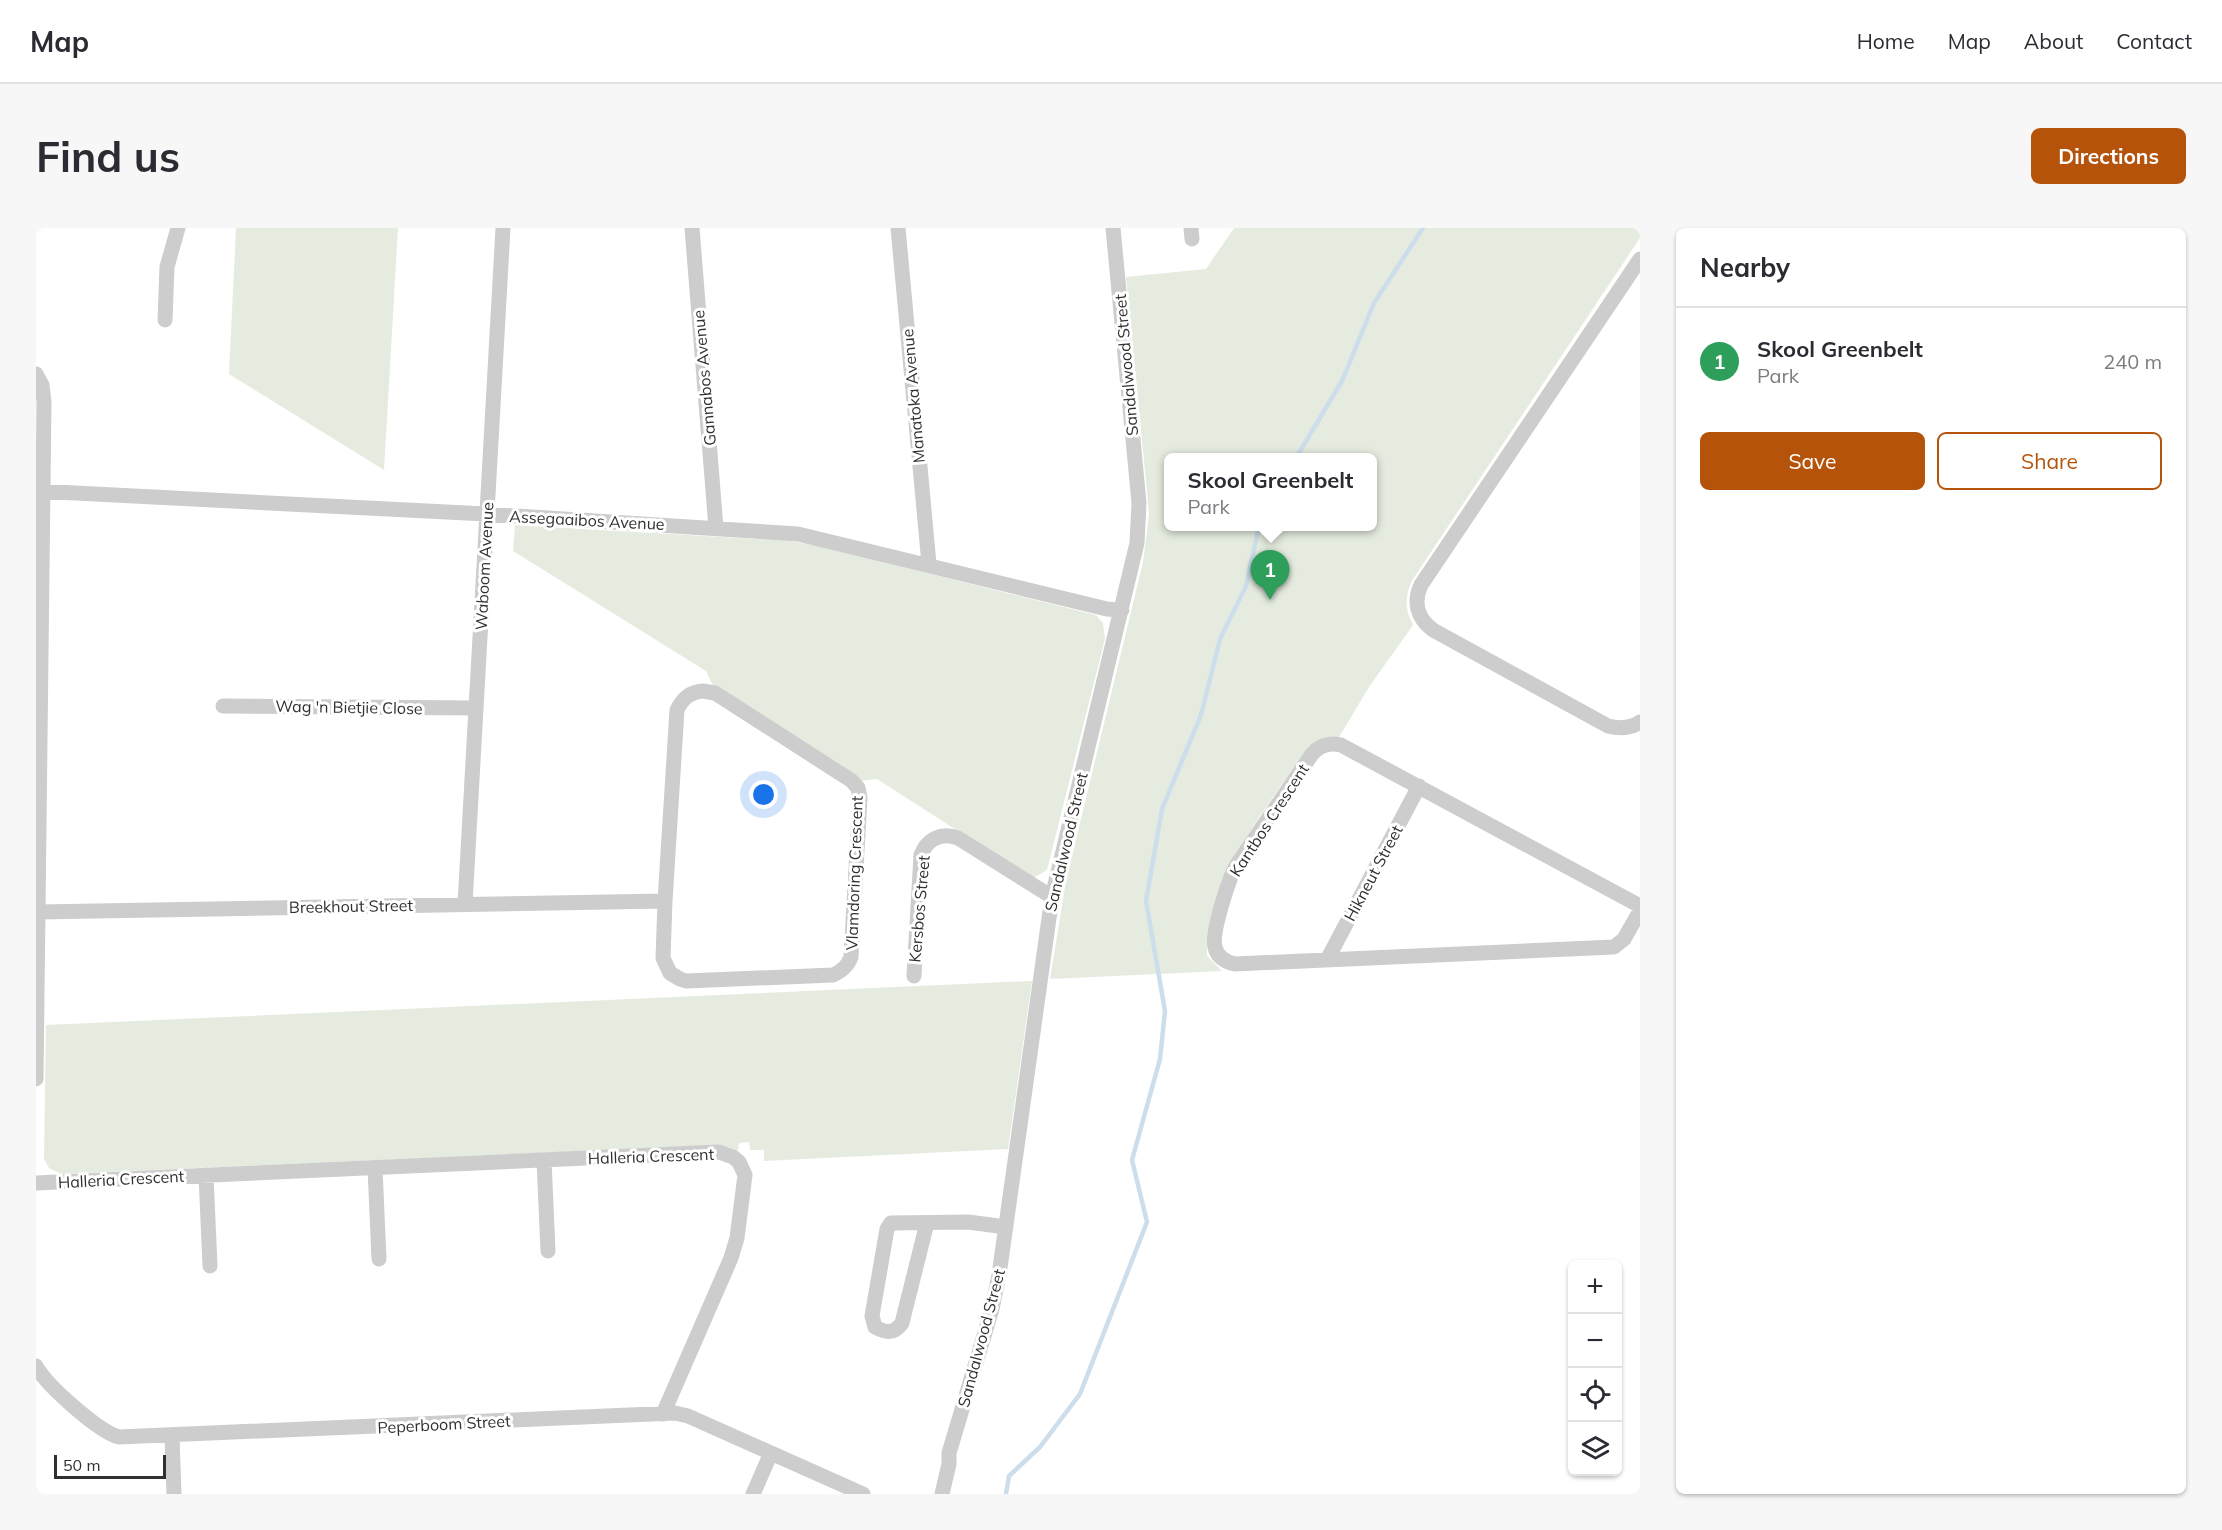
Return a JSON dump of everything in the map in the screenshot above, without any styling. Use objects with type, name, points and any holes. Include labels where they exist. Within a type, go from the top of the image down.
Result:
[{"type":"street","points":[[165,320],[167,267],[178,228]]},
{"type":"street","name":"Waboom Avenue","points":[[465,904],[503,228]]},
{"type":"street","name":"Gannabos Avenue","points":[[692,228],[716,528]]},
{"type":"street","name":"Manatoka Avenue","points":[[898,228],[929,564]]},
{"type":"street","name":"Sandalwood Street","points":[[942,1494],[949,1464],[949,1452],[996,1294],[1052,897],[1137,543],[1139,502],[1113,228]]},
{"type":"street","points":[[1640,259],[1421,585],[1417,598],[1422,619],[1433,630],[1608,726],[1622,728],[1640,722]]},
{"type":"street","points":[[36,374],[44,393],[40,492],[36,1079]]},
{"type":"street","name":"Assegaaibos Avenue","points":[[40,492],[486,514],[798,534],[1107,609],[1122,610]]},
{"type":"street","name":"Vlamdoring Crescent","points":[[703,690],[715,693],[856,784],[860,798],[850,957],[849,963],[838,973],[680,980],[670,973],[664,963],[664,901],[678,710],[685,698],[692,693],[703,690]]},
{"type":"street","name":"Wag 'n Bietjie Close","points":[[223,706],[476,708]]},
{"type":"street","name":"Kantbos Crescent","points":[[1640,906],[1419,786],[1334,743],[1322,746],[1312,754],[1233,872],[1214,941],[1221,957],[1235,964],[1614,947],[1624,939],[1640,911]]},
{"type":"street","name":"Hikneut Street","points":[[1327,960],[1419,786]]},
{"type":"street","name":"Kersbos Street","points":[[914,976],[921,855],[931,840],[942,836],[958,838],[1052,897]]},
{"type":"street","name":"Breekhout Street","points":[[38,912],[664,901]]},
{"type":"street","name":"Halleria Crescent","points":[[36,1183],[719,1152],[734,1157],[743,1168],[746,1182],[735,1248],[663,1414]]},
{"type":"street","points":[[544,1160],[548,1251]]},
{"type":"street","points":[[375,1168],[379,1259]]},
{"type":"street","name":"Halleria Crescent","points":[[206,1175],[210,1266]]},
{"type":"street","points":[[927,1223],[902,1323],[892,1332],[883,1331],[875,1327],[872,1316],[887,1229],[891,1223],[898,1221],[969,1222],[1006,1227]]},
{"type":"street","name":"Peperboom Street","points":[[36,1366],[44,1378],[105,1432],[127,1438],[675,1413],[688,1416],[863,1494]]},
{"type":"street","points":[[172,1436],[174,1494]]},
{"type":"street","name":"Sandalwood Street","points":[[932,1494],[941,1462],[949,1452]]},
{"type":"street","points":[[753,1494],[771,1453]]},
{"type":"shaded area","points":[[236,228],[398,228],[384,470],[229,374]]},
{"type":"shaded area","points":[[1234,228],[1640,228],[1640,238],[1413,579],[1408,591],[1407,602],[1408,613],[1413,625],[1369,687],[1339,737],[1325,737],[1308,747],[1241,846],[1216,900],[1209,928],[1207,956],[1222,971],[1050,979],[1066,881],[1143,562],[1149,515],[1126,277],[1206,269]]},
{"type":"shaded area","points":[[515,525],[789,541],[814,545],[1096,615],[1103,623],[1105,639],[1047,870],[1035,877],[1025,874],[877,779],[861,781],[853,773],[713,686],[706,671],[513,551]]},
{"type":"shaded area","points":[[1032,981],[1008,1149],[764,1161],[764,1150],[750,1150],[749,1142],[739,1143],[738,1151],[721,1145],[61,1174],[49,1168],[44,1159],[46,1025]]},
{"type":"waterway","points":[[1299,453],[1342,381],[1374,303],[1423,228]]},
{"type":"waterway","points":[[1006,1494],[1009,1476],[1040,1447],[1080,1394],[1147,1222],[1132,1160],[1160,1059],[1165,1011],[1146,901],[1162,809],[1201,715],[1220,639],[1246,586],[1258,531]]},
{"type":"place","name":"Skool Greenbelt","points":[[1270,600]]}]
